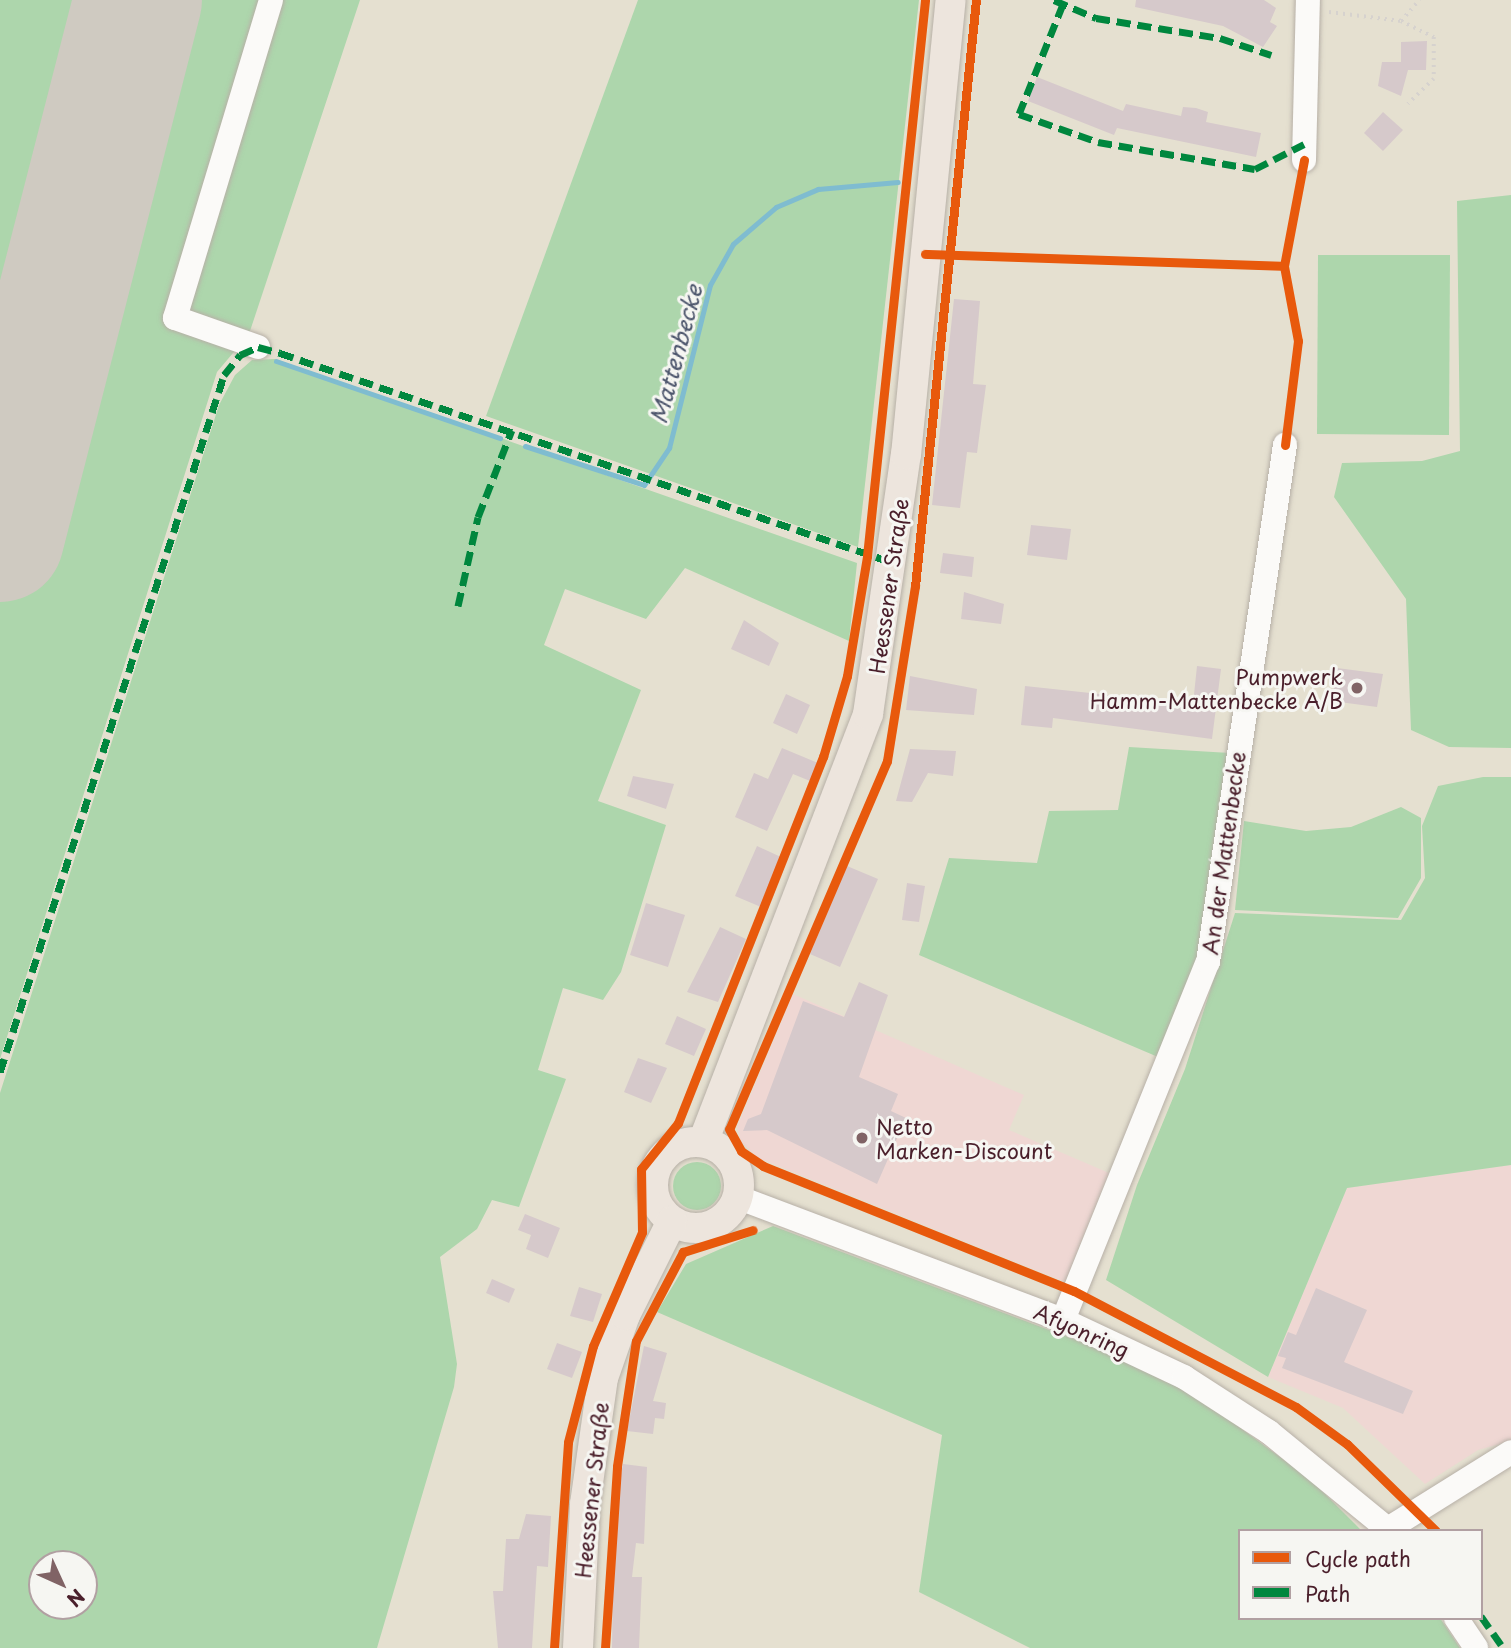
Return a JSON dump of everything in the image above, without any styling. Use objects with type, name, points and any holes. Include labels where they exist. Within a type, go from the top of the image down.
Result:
[{"type":"main road","name":"Heessener Straße","points":[[703,1142],[869,714],[906,455],[951,0]]},
{"type":"main road","points":[[703,1142],[736,1168],[737,1197],[710,1225],[672,1220],[655,1198],[656,1169],[674,1147],[703,1142]]},
{"type":"main road","name":"Heessener Straße","points":[[578,1648],[585,1504],[603,1378],[625,1315],[672,1220]]},
{"type":"street","points":[[258,348],[175,318],[271,0]]},
{"type":"street","points":[[1304,160],[1308,5]]},
{"type":"street","name":"An der Mattenbecke","points":[[1063,1320],[1208,962],[1234,744],[1285,445]]},
{"type":"street","name":"Afyonring","points":[[737,1197],[1063,1320],[1184,1377],[1269,1432],[1388,1529]]},
{"type":"street","points":[[1391,1529],[1511,1452]]},
{"type":"street","points":[[1458,1620],[1476,1648]]},
{"type":"path","points":[[1401,21],[1419,0]]},
{"type":"path","points":[[1308,5],[1401,21],[1434,37],[1434,79],[1408,104]]},
{"type":"shaded area","points":[[793,994],[1024,1095],[1009,1130],[1109,1173],[1065,1282],[758,1158],[741,1142],[737,1127]]},
{"type":"shaded area","points":[[1511,1165],[1511,1441],[1478,1450],[1425,1484],[1343,1408],[1268,1377],[1347,1188]]},
{"type":"green space","points":[[0,0],[360,0],[249,334],[217,372],[0,1059]]},
{"type":"green space","points":[[638,0],[919,0],[858,547],[486,416]]},
{"type":"green space","points":[[1511,195],[1511,748],[1449,747],[1411,730],[1406,599],[1334,497],[1342,463],[1422,461],[1460,451],[1457,201]]},
{"type":"green space","points":[[1318,255],[1450,255],[1449,435],[1317,434]]},
{"type":"green space","points":[[275,359],[857,563],[849,641],[685,568],[646,619],[565,589],[544,645],[641,690],[598,801],[666,825],[621,972],[603,1000],[563,988],[538,1070],[566,1079],[519,1207],[492,1200],[477,1229],[440,1257],[457,1364],[454,1387],[377,1648],[0,1648],[0,1093],[219,405],[235,375],[252,360]]},
{"type":"green space","points":[[1129,747],[1230,753],[1198,961],[1158,1057],[919,955],[949,858],[1037,863],[1049,811],[1118,810]]},
{"type":"green space","points":[[1483,777],[1511,777],[1511,1165],[1347,1188],[1268,1377],[1106,1280],[1137,1185],[1185,1069],[1235,913],[1401,920],[1425,878],[1422,826],[1438,786]]},
{"type":"green space","points":[[1401,807],[1421,818],[1421,878],[1398,918],[1235,910],[1244,821],[1306,831],[1351,827]]},
{"type":"green space","points":[[697,1162],[714,1169],[721,1186],[714,1203],[697,1210],[680,1203],[673,1186],[680,1169]]},
{"type":"green space","points":[[773,1226],[1102,1350],[1190,1391],[1310,1479],[1360,1529],[1238,1529],[1238,1620],[1441,1620],[1460,1648],[1030,1648],[919,1592],[942,1435],[657,1312],[686,1264]]},
{"type":"building","points":[[1136,0],[1264,0],[1276,8],[1270,22],[1277,26],[1263,47],[1223,26],[1135,7]]},
{"type":"building","points":[[1427,41],[1426,70],[1408,70],[1401,96],[1378,86],[1382,62],[1401,62],[1401,42]]},
{"type":"building","points":[[1037,77],[1123,111],[1126,104],[1181,116],[1183,107],[1208,112],[1206,122],[1261,133],[1256,157],[1117,128],[1114,135],[1028,101]]},
{"type":"building","points":[[1383,112],[1403,130],[1383,151],[1364,133]]},
{"type":"building","points":[[954,299],[980,301],[973,384],[986,385],[977,453],[967,452],[960,508],[932,505]]},
{"type":"building","points":[[1031,525],[1071,529],[1067,560],[1027,555]]},
{"type":"building","points":[[943,553],[974,557],[972,577],[940,573]]},
{"type":"building","points":[[964,592],[1004,604],[1001,624],[961,619]]},
{"type":"building","points":[[744,620],[779,643],[769,666],[731,649]]},
{"type":"building","points":[[1197,666],[1221,669],[1212,739],[1053,718],[1052,728],[1021,725],[1025,686],[1193,704]]},
{"type":"building","name":"Pumpwerk Hamm-Mattenbecke A/B","points":[[1337,668],[1383,674],[1377,707],[1332,701]]},
{"type":"building","points":[[910,676],[977,689],[974,715],[906,710]]},
{"type":"building","points":[[786,694],[810,705],[797,734],[773,723]]},
{"type":"building","points":[[782,748],[818,763],[810,781],[793,774],[767,831],[735,817],[754,773],[768,779]]},
{"type":"building","points":[[910,749],[956,751],[953,776],[928,773],[912,802],[896,801]]},
{"type":"building","points":[[633,776],[674,784],[666,809],[627,796]]},
{"type":"building","points":[[757,846],[783,858],[761,907],[735,896]]},
{"type":"building","points":[[847,866],[878,879],[840,967],[810,954]]},
{"type":"building","points":[[907,883],[925,886],[919,922],[902,920]]},
{"type":"building","points":[[646,903],[685,915],[668,967],[630,955]]},
{"type":"building","points":[[720,927],[746,939],[718,1002],[687,992]]},
{"type":"building","points":[[859,982],[888,995],[859,1077],[898,1094],[891,1111],[906,1118],[877,1184],[767,1130],[743,1131],[748,1119],[761,1114],[803,1001],[844,1017]]},
{"type":"building","points":[[677,1016],[706,1029],[694,1056],[665,1044]]},
{"type":"building","points":[[638,1058],[667,1068],[651,1103],[624,1092]]},
{"type":"building","points":[[525,1214],[560,1228],[548,1258],[526,1249],[531,1235],[518,1230]]},
{"type":"building","points":[[492,1279],[515,1289],[509,1303],[486,1293]]},
{"type":"building","points":[[579,1287],[602,1294],[593,1322],[570,1316]]},
{"type":"building","points":[[1316,1288],[1367,1310],[1344,1362],[1413,1391],[1403,1414],[1282,1368],[1286,1358],[1278,1356],[1288,1332],[1296,1335]]},
{"type":"building","points":[[557,1343],[582,1352],[572,1378],[547,1369]]},
{"type":"building","points":[[644,1346],[667,1353],[653,1401],[666,1403],[664,1419],[655,1418],[653,1434],[627,1431]]},
{"type":"building","points":[[623,1464],[647,1467],[644,1544],[636,1543],[632,1577],[642,1577],[639,1648],[612,1648],[614,1512]]},
{"type":"building","points":[[526,1514],[551,1516],[548,1567],[537,1566],[532,1648],[498,1648],[493,1591],[503,1591],[506,1539],[519,1539]]},
{"type":"waterway","name":"Mattenbecke","points":[[525,446],[644,485],[669,448],[710,285],[733,244],[776,207],[818,189],[898,182]]},
{"type":"waterway","name":"Mattenbecke","points":[[276,361],[500,438]]},
{"type":"runway","points":[[0,538],[138,0]]},
{"type":"marked path","points":[[1054,0],[1096,18],[1220,38],[1271,55]]},
{"type":"marked path","points":[[1063,4],[1019,114],[1098,142],[1255,169],[1304,144]]},
{"type":"marked path","points":[[0,1072],[224,375],[240,355],[258,347],[280,353],[891,562]]},
{"type":"marked path","points":[[458,606],[478,517],[512,430]]},
{"type":"marked path","points":[[1483,1619],[1503,1648]]},
{"type":"cycle path","points":[[554,1648],[568,1442],[593,1346],[642,1232],[641,1169],[678,1123],[823,757],[847,676],[867,556],[925,0]]},
{"type":"cycle path","points":[[976,0],[915,586],[887,761],[729,1129],[741,1151],[763,1166],[1074,1291],[1296,1407],[1347,1444],[1434,1529]]},
{"type":"cycle path","points":[[1285,445],[1298,341],[1284,266],[1304,160]]},
{"type":"cycle path","points":[[925,254],[1284,266]]},
{"type":"cycle path","points":[[605,1648],[617,1466],[636,1341],[683,1252],[753,1230]]},
{"type":"place","name":"Pumpwerk Hamm-Mattenbecke A/B","points":[[1357,688]]},
{"type":"place","name":"Netto Marken-Discount","points":[[862,1138]]}]
